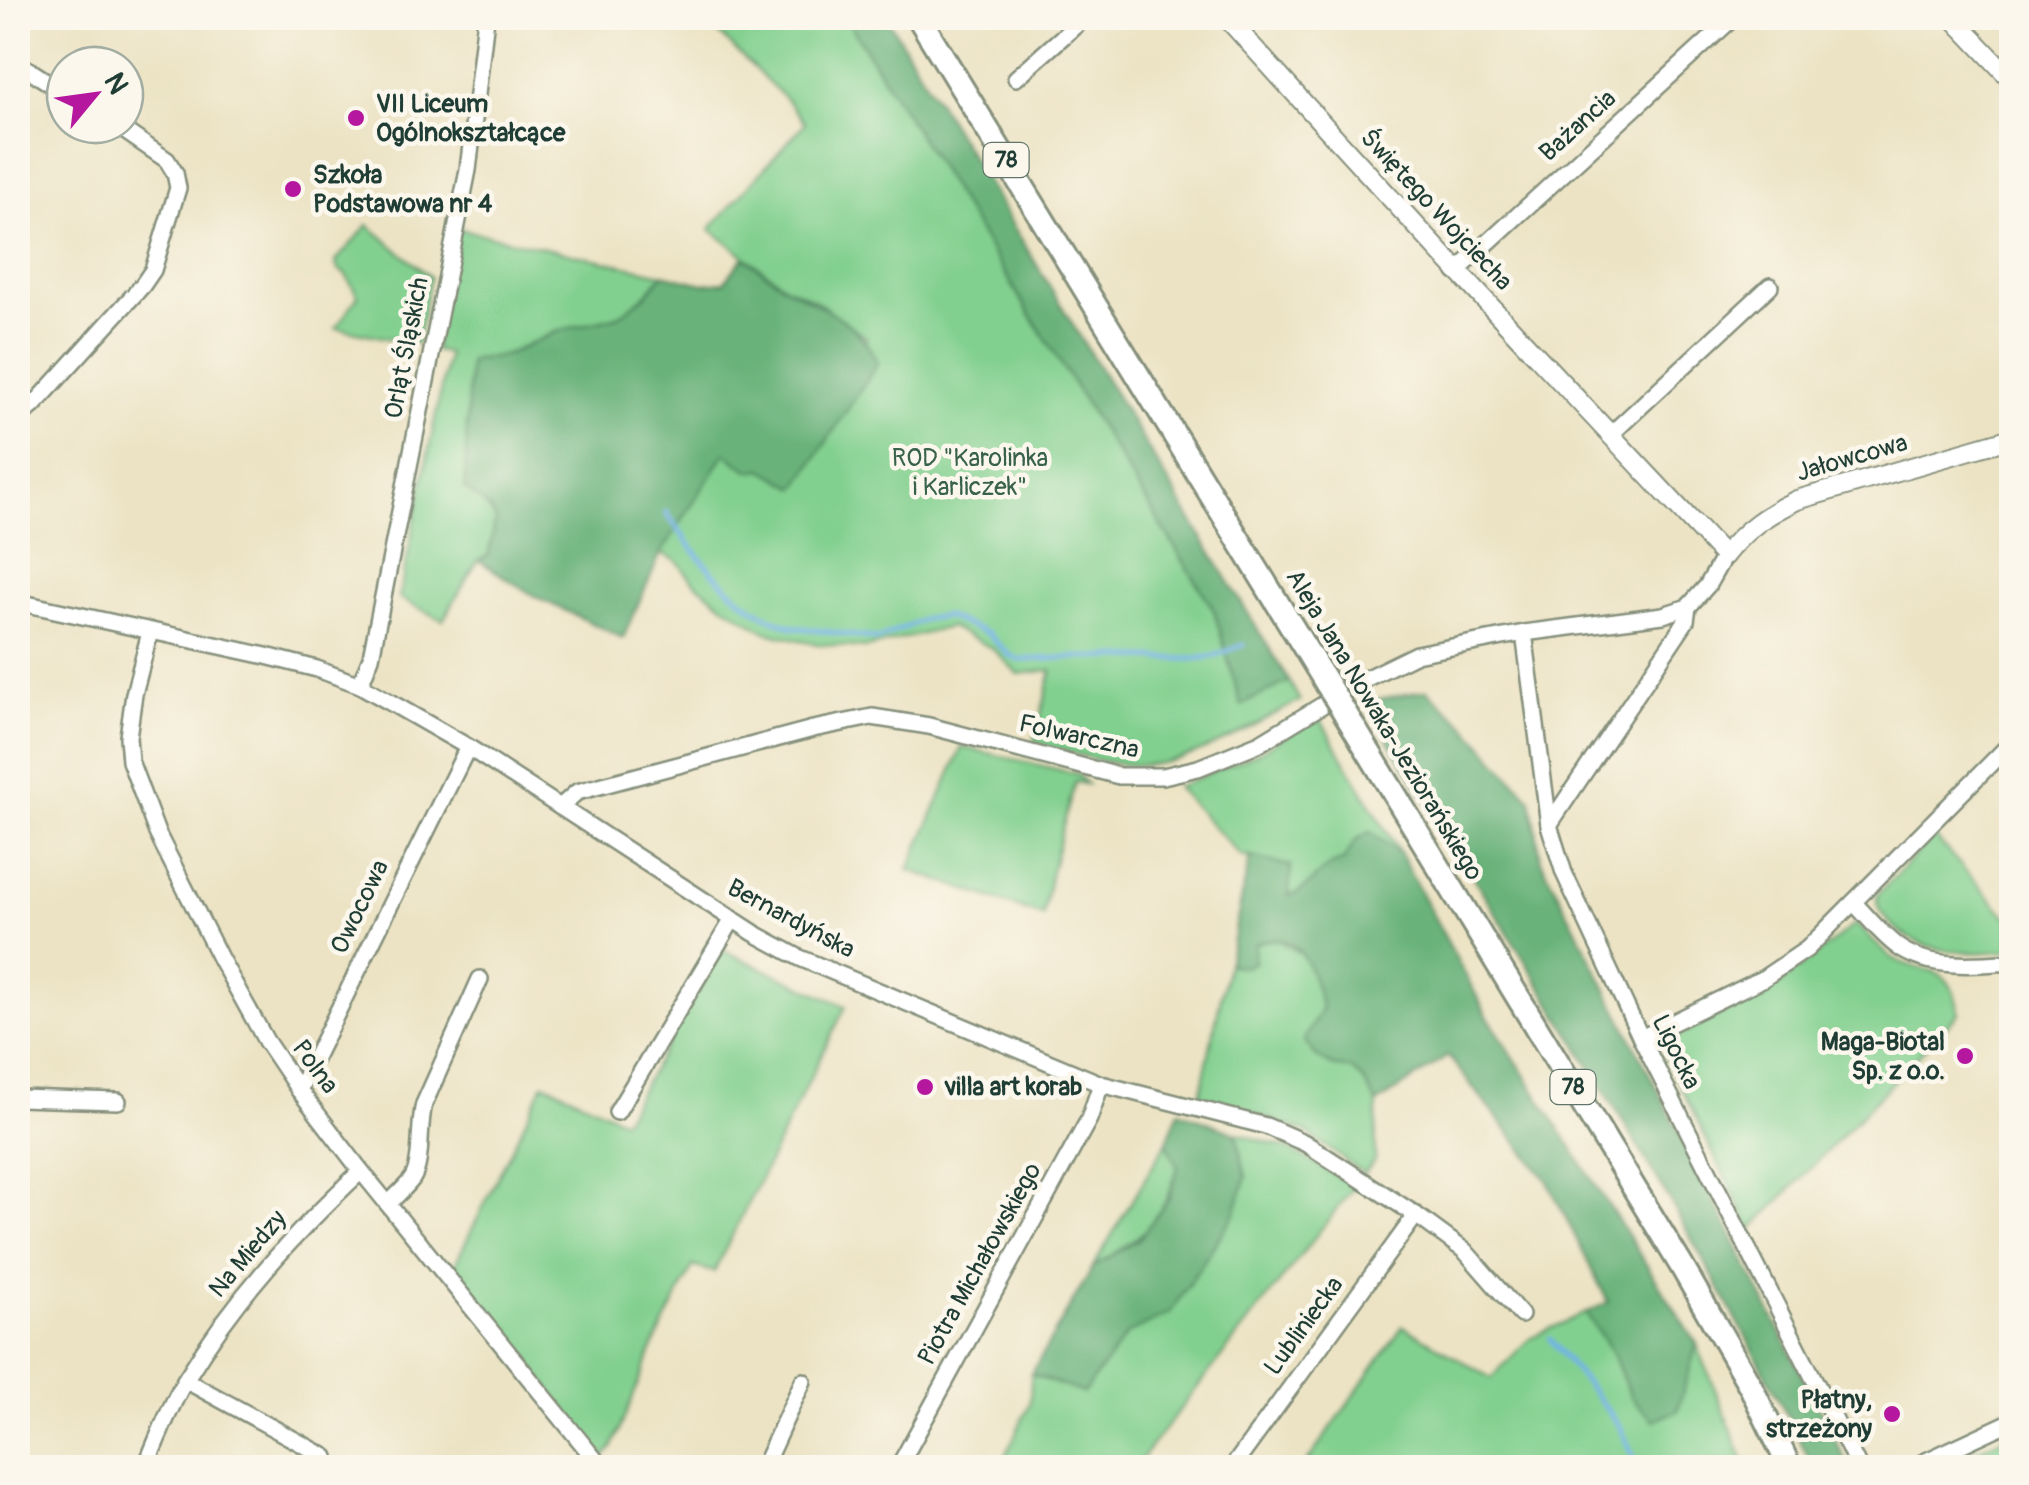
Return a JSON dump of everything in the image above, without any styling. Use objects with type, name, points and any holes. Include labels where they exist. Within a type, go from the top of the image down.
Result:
[{"type":"main road","name":"Aleja Jana Nowaka-Jeziorańskiego","points":[[919,18],[1681,1266],[1790,1468]]},
{"type":"main road","points":[[939,18],[964,90]]},
{"type":"street","name":"Orląt Śląskich","points":[[360,685],[372,657],[468,170],[486,18]]},
{"type":"street","points":[[1016,78],[1084,18]]},
{"type":"street","name":"Świętego Wojciecha","points":[[1227,18],[1456,272],[1724,556]]},
{"type":"street","name":"Bażancia","points":[[1456,272],[1733,18]]},
{"type":"street","points":[[1953,18],[2012,80]]},
{"type":"street","points":[[18,63],[45,80]]},
{"type":"street","points":[[18,408],[28,410],[34,406],[153,270],[178,188],[167,160],[145,145]]},
{"type":"street","points":[[1610,435],[1770,286]]},
{"type":"street","name":"Jałowcowa","points":[[1724,556],[1742,533],[1797,500],[2012,438]]},
{"type":"street","points":[[1549,824],[1686,621],[1688,607],[1707,586],[1724,556]]},
{"type":"street","name":"Bernardyńska","points":[[18,602],[283,660],[360,685],[468,747],[733,919],[800,958],[1101,1084],[1266,1126],[1305,1143],[1465,1251],[1520,1315]]},
{"type":"street","name":"Folwarczna","points":[[560,807],[577,792],[830,724],[872,718],[929,726],[1118,776],[1162,776],[1198,768],[1260,743],[1367,678],[1416,654],[1524,633],[1663,615],[1688,607]]},
{"type":"street","name":"Polna","points":[[150,632],[128,736],[136,784],[220,958],[266,1041],[299,1090],[602,1468]]},
{"type":"street","name":"Ligocka","points":[[1524,633],[1549,824],[1564,873],[1640,1038],[1859,1468]]},
{"type":"street","points":[[1640,1038],[1787,964],[1808,949],[2012,742]]},
{"type":"street","name":"Owocowa","points":[[299,1090],[468,747]]},
{"type":"street","points":[[1854,903],[1900,948],[1914,955],[1955,964],[2012,962]]},
{"type":"street","points":[[617,1112],[733,919]]},
{"type":"street","points":[[388,1204],[413,1178],[418,1166],[418,1126],[424,1104],[480,979]]},
{"type":"street","name":"Piotra Michałowskiego","points":[[898,1468],[1089,1119],[1101,1084]]},
{"type":"street","points":[[18,1098],[118,1101]]},
{"type":"street","name":"Na Miedzy","points":[[144,1468],[185,1380],[237,1302],[282,1248],[361,1171]]},
{"type":"street","name":"Lubliniecka","points":[[1232,1468],[1416,1215]]},
{"type":"street","points":[[185,1380],[326,1457]]},
{"type":"street","points":[[762,1468],[803,1382]]},
{"type":"street","points":[[1911,1468],[2012,1421]]},
{"type":"green space","name":"ROD \"Karolinka i Karliczek\"","points":[[703,18],[846,18],[1214,610],[1242,705],[1289,681],[1300,701],[1219,743],[1175,760],[1133,765],[1096,759],[1034,742],[1052,670],[1018,674],[993,649],[950,627],[866,648],[817,644],[766,632],[722,604],[693,581],[677,561],[661,553],[725,453],[749,470],[867,338],[815,300],[783,285],[710,229],[805,123],[784,97]]},
{"type":"green space","points":[[846,18],[887,18],[1289,681],[1241,705],[1214,610]]},
{"type":"green space","points":[[368,225],[430,277],[417,344],[336,328],[358,296],[336,261]]},
{"type":"green space","points":[[455,228],[663,274],[637,304],[617,317],[563,330],[498,357],[474,359],[481,500],[496,519],[488,556],[478,560],[443,620],[399,598],[448,354],[434,350]]},
{"type":"green space","points":[[744,257],[849,325],[878,363],[796,488],[762,469],[750,471],[725,453],[661,553],[623,638],[536,597],[478,560],[488,556],[496,519],[490,508],[465,489],[469,361],[510,354],[558,331],[618,316],[648,293],[663,274],[703,284],[724,282]]},
{"type":"green space","points":[[1427,690],[1466,726],[1531,799],[1541,860],[1849,1467],[1813,1467],[1763,1368],[1655,1175],[1365,702]]},
{"type":"green space","points":[[1319,717],[1400,854],[1370,832],[1357,839],[1343,861],[1314,879],[1304,892],[1288,896],[1291,866],[1241,856],[1176,787],[1251,756]]},
{"type":"green space","points":[[962,747],[1077,774],[1086,784],[1075,782],[1043,916],[909,870]]},
{"type":"green space","points":[[1370,832],[1400,854],[1488,1017],[1697,1344],[1677,1411],[1653,1420],[1631,1397],[1613,1354],[1586,1313],[1608,1302],[1547,1180],[1448,1056],[1377,1104],[1364,1081],[1351,1069],[1332,1066],[1317,1057],[1304,1040],[1322,1008],[1309,968],[1295,947],[1271,940],[1255,944],[1254,962],[1245,967],[1228,964],[1250,857],[1291,866],[1289,896],[1343,861],[1357,839]]},
{"type":"green space","points":[[1934,836],[2011,921],[2011,950],[1979,953],[1931,947],[1902,933],[1882,914],[1877,895]]},
{"type":"green space","points":[[1855,924],[1891,957],[1942,976],[1955,995],[1959,1013],[1751,1230],[1664,1053],[1666,1045],[1781,983]]},
{"type":"green space","points":[[1276,938],[1308,958],[1322,1009],[1304,1041],[1332,1066],[1351,1069],[1364,1081],[1377,1104],[1375,1160],[1364,1174],[1306,1132],[1200,1095],[1228,964],[1245,967],[1254,962],[1255,943]]},
{"type":"green space","points":[[722,950],[846,1006],[714,1272],[693,1266],[655,1343],[612,1448],[603,1458],[454,1266],[544,1083],[623,1120]]},
{"type":"green space","points":[[1179,1111],[1236,1133],[1246,1178],[1235,1213],[1170,1313],[1127,1334],[1083,1393],[1031,1374],[1093,1267],[1139,1239],[1169,1198],[1178,1167],[1166,1143]]},
{"type":"green space","points":[[1236,1133],[1284,1147],[1355,1186],[1135,1467],[1005,1467],[1004,1460],[1030,1402],[1031,1374],[1083,1393],[1127,1334],[1170,1313],[1235,1213],[1246,1178]]},
{"type":"green space","points":[[1166,1143],[1178,1167],[1157,1216],[1137,1237],[1093,1267]]},
{"type":"green space","points":[[1586,1313],[1613,1354],[1631,1397],[1677,1411],[1697,1344],[1746,1467],[1303,1468],[1403,1326],[1491,1378],[1531,1337]]},
{"type":"green space","points":[[2011,1434],[2011,1467],[1937,1467]]},
{"type":"waterway","points":[[666,512],[721,581],[755,609],[794,627],[878,639],[924,619],[945,616],[988,634],[1009,655],[1020,660],[1190,659],[1211,657],[1243,645]]},
{"type":"waterway","points":[[1550,1339],[1620,1426],[1638,1468]]},
{"type":"place","name":"VII Liceum Ogólnokształcące","points":[[356,118]]},
{"type":"place","name":"Szkoła Podstawowa nr 4","points":[[293,189]]},
{"type":"place","name":"Maga-Biotal Sp. z o.o.","points":[[1965,1056]]},
{"type":"place","name":"villa art korab","points":[[925,1087]]},
{"type":"place","name":"Płatny, strzeżony","points":[[1892,1414]]}]
